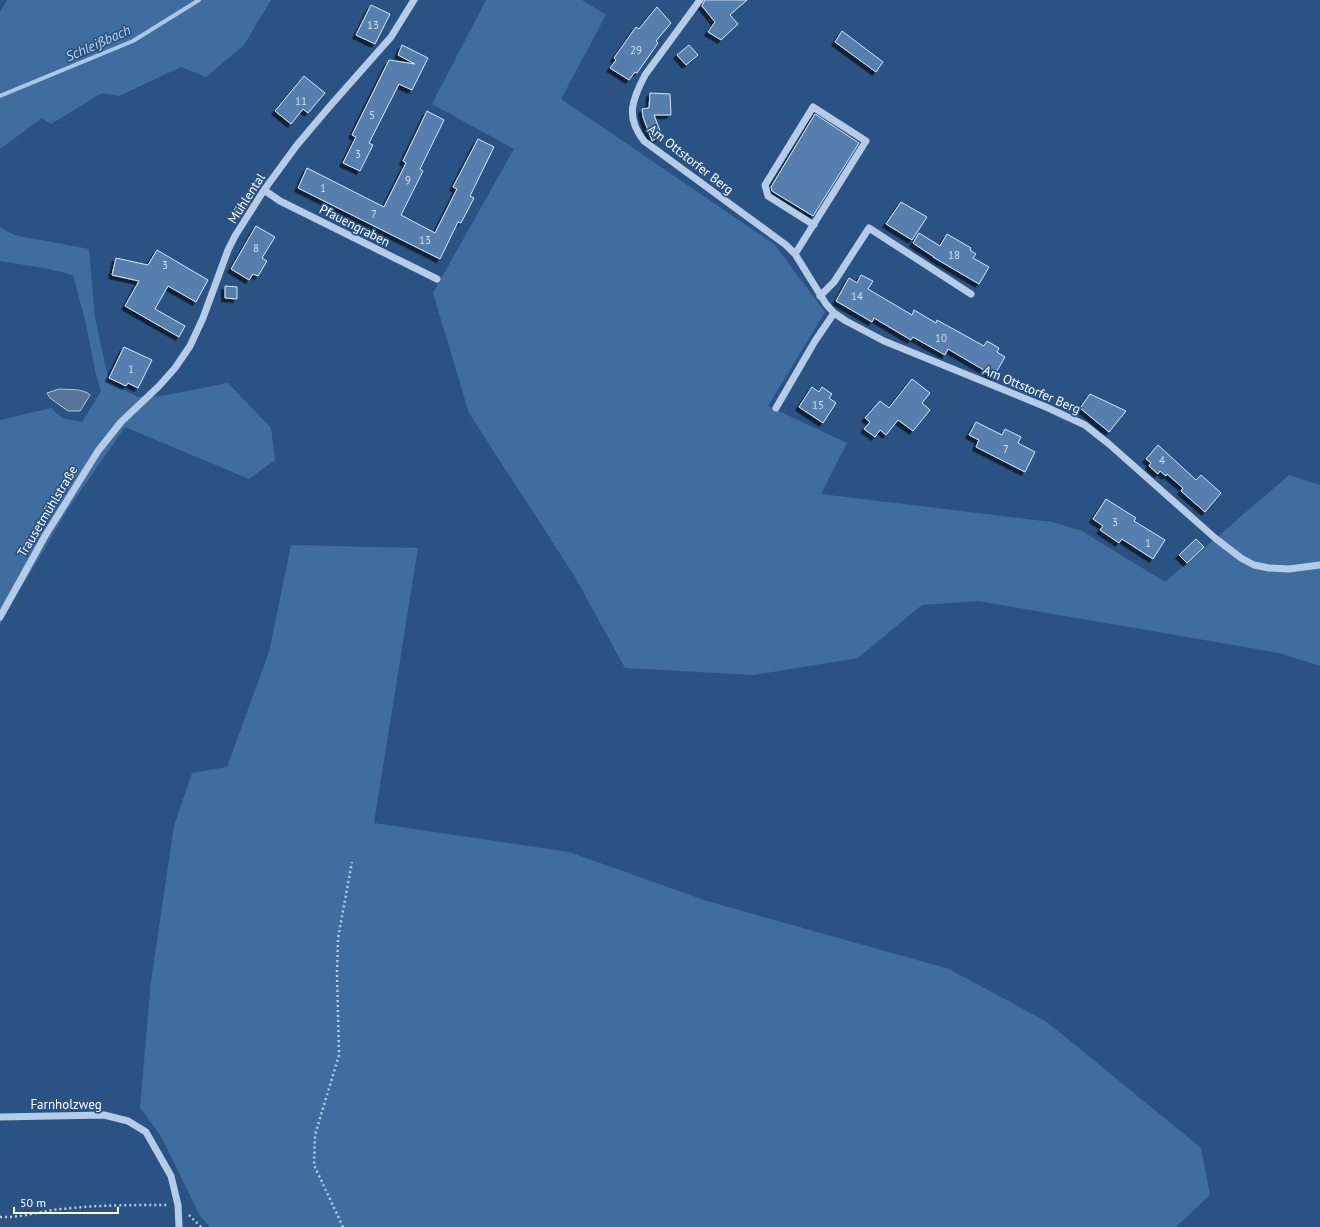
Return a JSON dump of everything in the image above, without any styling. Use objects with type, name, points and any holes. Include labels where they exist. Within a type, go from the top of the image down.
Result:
[{"type":"street","name":"Mühlental","points":[[121,422],[159,386],[175,368],[190,346],[203,318],[228,250],[235,236],[264,190],[297,145],[391,37],[414,0]]},
{"type":"street","name":"Am Ottstorfer Berg","points":[[700,0],[645,75],[634,98],[632,108],[634,125],[638,133],[648,144],[694,179],[772,234],[796,254],[820,296],[834,313],[846,321],[884,342],[1046,407],[1085,425],[1141,472],[1215,538],[1241,558],[1254,565],[1269,568],[1320,565]]},
{"type":"street","points":[[796,254],[814,225],[866,141],[813,107],[766,185],[768,196],[814,225]]},
{"type":"street","name":"Pfauengraben","points":[[264,190],[280,201],[437,279]]},
{"type":"street","points":[[820,296],[834,282],[869,228],[971,294]]},
{"type":"street","points":[[776,408],[815,341],[834,313]]},
{"type":"street","name":"Trausetmühlstraße","points":[[0,617],[45,536],[98,451],[121,422]]},
{"type":"street","name":"Farnholzweg","points":[[0,1117],[104,1115],[128,1121],[146,1132],[171,1176],[178,1205],[179,1227]]},
{"type":"path","points":[[343,1227],[314,1165],[315,1135],[339,1055],[337,974],[338,938],[352,862]]},
{"type":"path","points":[[0,1217],[61,1209],[118,1205],[178,1205]]},
{"type":"shaded area","points":[[7,0],[271,0],[244,45],[206,77],[181,67],[119,96],[102,93],[51,124],[42,118],[0,149],[0,12]]},
{"type":"shaded area","points":[[486,0],[582,0],[606,15],[561,99],[774,244],[825,312],[768,406],[847,443],[821,494],[1052,522],[1082,531],[1165,582],[1289,475],[1320,485],[1320,666],[1279,653],[978,601],[922,605],[858,658],[754,675],[625,668],[575,577],[469,413],[433,293],[514,149],[432,104]]},
{"type":"shaded area","points":[[0,227],[14,235],[89,249],[95,318],[109,382],[138,397],[161,396],[228,383],[271,428],[275,460],[249,479],[125,427],[70,506],[2,620],[0,626],[0,420],[51,408],[62,418],[82,422],[101,391],[73,275],[49,269],[0,261]]},
{"type":"shaded area","points":[[59,389],[79,390],[90,395],[80,411],[68,411],[50,398],[47,393]]},
{"type":"shaded area","points":[[291,545],[418,548],[374,823],[569,852],[707,901],[949,969],[1047,1022],[1201,1148],[1210,1195],[1176,1227],[210,1227],[200,1216],[161,1136],[140,1108],[151,981],[174,826],[192,773],[227,767],[269,652]]},
{"type":"building","points":[[705,0],[747,0],[730,15],[738,24],[721,40],[708,32],[715,22],[702,6]]},
{"type":"building","points":[[371,5],[390,14],[375,44],[356,35]]},
{"type":"building","points":[[657,7],[671,23],[656,41],[658,43],[637,73],[635,72],[629,80],[610,68],[616,60],[614,58],[636,27],[639,29]]},
{"type":"building","points":[[842,31],[883,62],[876,72],[835,42]]},
{"type":"building","points":[[402,45],[428,58],[412,90],[399,84],[369,143],[373,145],[360,171],[343,163],[356,137],[352,135],[389,60],[415,64],[398,55]]},
{"type":"building","points":[[689,45],[698,55],[686,65],[677,55]]},
{"type":"building","points":[[304,76],[325,93],[308,113],[303,109],[291,124],[275,111]]},
{"type":"building","points":[[650,93],[670,94],[671,115],[654,115],[662,136],[652,141],[643,117],[642,109],[649,108]]},
{"type":"building","points":[[427,111],[444,120],[420,169],[423,171],[401,215],[435,233],[457,189],[453,187],[478,139],[494,147],[470,196],[474,198],[461,223],[458,222],[440,259],[298,188],[307,168],[384,207],[406,163],[403,161]]},
{"type":"building","points":[[815,114],[859,143],[813,216],[772,191],[771,187]]},
{"type":"building","points":[[901,202],[927,217],[912,240],[886,224]]},
{"type":"building","points":[[256,226],[275,237],[262,258],[267,261],[258,276],[253,274],[249,280],[231,269]]},
{"type":"building","points":[[919,233],[940,246],[947,234],[971,248],[970,250],[976,254],[973,258],[989,267],[979,284],[933,257],[913,243]]},
{"type":"building","points":[[157,250],[208,280],[196,302],[168,286],[155,309],[185,326],[179,337],[125,306],[139,281],[112,275],[116,258],[148,265]]},
{"type":"building","points":[[861,275],[873,281],[868,289],[912,315],[914,310],[936,323],[937,320],[984,346],[987,341],[999,348],[997,352],[1005,357],[994,376],[948,349],[945,355],[913,337],[911,340],[874,318],[872,322],[836,301],[849,278],[857,283]]},
{"type":"building","points":[[225,286],[237,287],[237,299],[225,298]]},
{"type":"building","points":[[124,347],[152,360],[138,388],[128,383],[126,386],[109,378]]},
{"type":"building","points":[[912,379],[930,393],[922,403],[930,410],[913,431],[898,420],[886,435],[880,430],[875,437],[864,429],[870,422],[865,418],[880,401],[889,408]]},
{"type":"building","points":[[812,387],[819,392],[822,387],[832,394],[829,398],[836,403],[823,423],[799,407]]},
{"type":"building","points":[[1090,394],[1126,411],[1109,432],[1080,408]]},
{"type":"building","points":[[976,422],[1002,435],[1005,429],[1021,437],[1018,443],[1035,452],[1025,472],[976,447],[979,440],[969,435]]},
{"type":"building","points":[[1158,445],[1196,480],[1201,475],[1221,493],[1205,512],[1181,491],[1183,488],[1167,474],[1166,476],[1160,471],[1158,474],[1149,466],[1151,463],[1146,459]]},
{"type":"building","points":[[1106,499],[1136,518],[1134,521],[1165,540],[1153,559],[1122,539],[1119,543],[1100,530],[1103,526],[1093,519]]},
{"type":"building","points":[[1196,539],[1204,547],[1187,563],[1179,555]]},
{"type":"waterway","name":"Schleißbach","points":[[0,96],[133,41],[199,0]]}]
